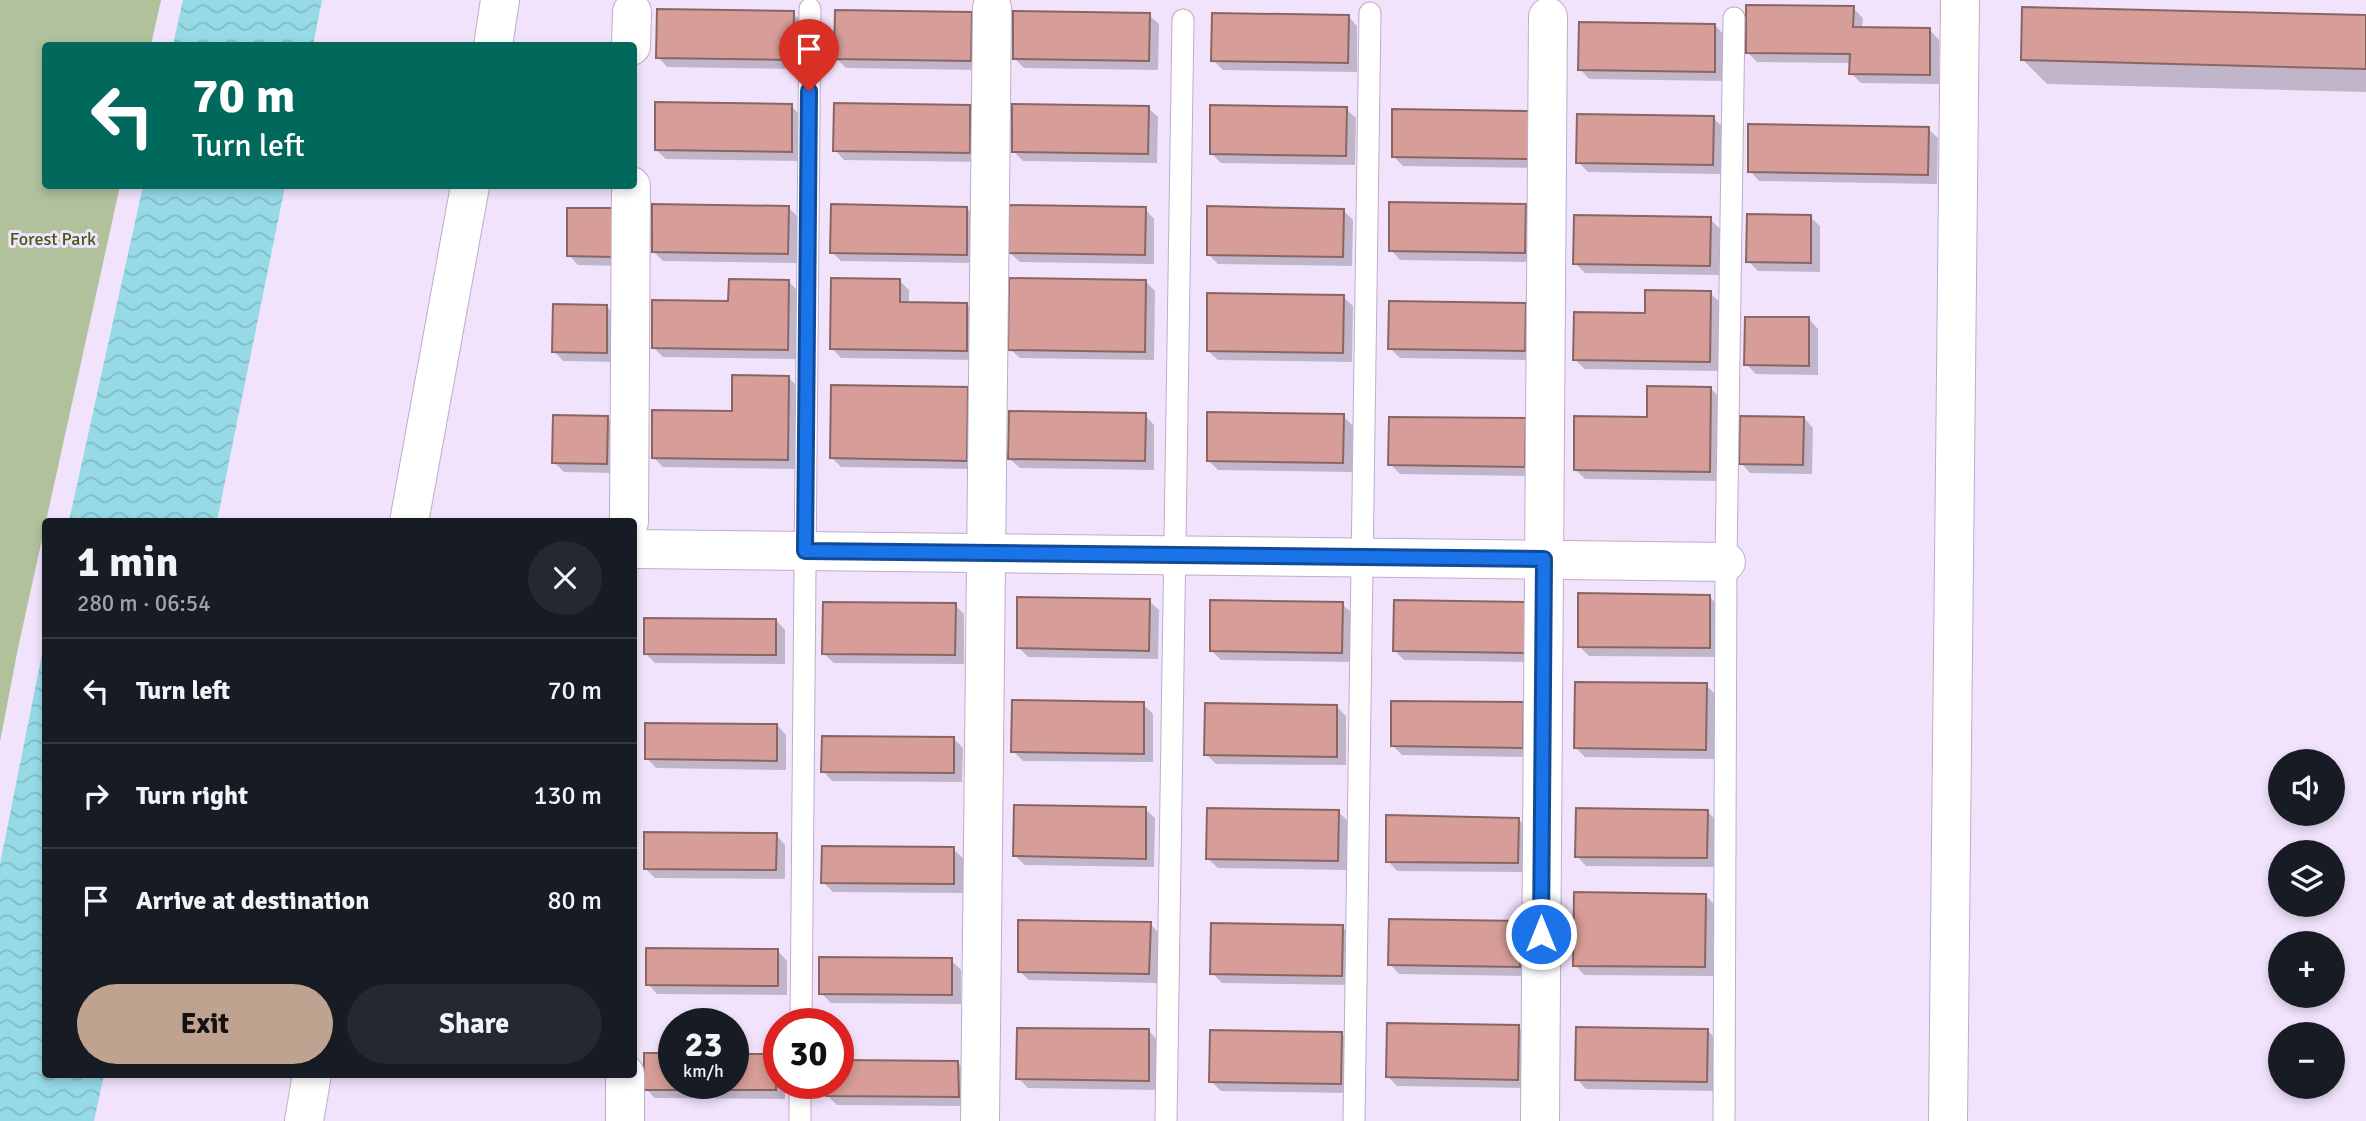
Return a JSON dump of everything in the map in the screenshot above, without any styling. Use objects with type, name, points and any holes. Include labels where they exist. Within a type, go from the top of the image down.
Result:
[{"type":"street","points":[[494,42],[500,0]]},
{"type":"street","points":[[1948,1121],[1960,0]]},
{"type":"street","points":[[979,1121],[992,8]]},
{"type":"street","points":[[1540,1121],[1548,17]]},
{"type":"street","points":[[409,518],[469,189]]},
{"type":"street","points":[[629,518],[631,189]]},
{"type":"street","points":[[637,549],[1726,562]]},
{"type":"street","points":[[304,1121],[311,1078]]},
{"type":"street","points":[[625,1078],[625,1121]]},
{"type":"lane","points":[[801,1008],[810,9]]},
{"type":"lane","points":[[1354,1121],[1370,13]]},
{"type":"lane","points":[[1724,1121],[1726,562],[1734,18]]},
{"type":"lane","points":[[1166,1121],[1183,20]]},
{"type":"lane","points":[[800,1099],[800,1121]]},
{"type":"green space","name":"Forest Park","points":[[0,0],[161,0],[152,42],[42,42],[42,189],[119,189],[47,518],[42,518],[42,539],[0,742]]},
{"type":"water","points":[[183,0],[322,0],[314,42],[174,42]]},
{"type":"water","points":[[142,189],[284,189],[218,518],[70,518]]},
{"type":"water","points":[[42,654],[42,1078],[103,1078],[94,1121],[0,1121],[0,864]]},
{"type":"building","points":[[1746,5],[1854,6],[1853,27],[1930,28],[1930,75],[1849,74],[1850,54],[1746,53]]},
{"type":"building","points":[[2022,7],[2366,15],[2366,69],[2021,60]]},
{"type":"building","points":[[657,9],[794,11],[793,60],[656,58]]},
{"type":"building","points":[[835,10],[972,12],[971,61],[834,59]]},
{"type":"building","points":[[1013,11],[1150,13],[1149,61],[1013,59]]},
{"type":"building","points":[[1212,13],[1349,15],[1348,63],[1211,61]]},
{"type":"building","points":[[1579,22],[1715,24],[1715,72],[1578,70]]},
{"type":"building","points":[[655,102],[792,104],[792,152],[655,150]]},
{"type":"building","points":[[834,103],[970,105],[970,153],[833,151]]},
{"type":"building","points":[[1012,104],[1149,106],[1148,154],[1012,152]]},
{"type":"building","points":[[1210,105],[1347,107],[1346,156],[1210,154]]},
{"type":"building","points":[[1392,109],[1529,111],[1529,159],[1392,157]]},
{"type":"building","points":[[1577,114],[1714,116],[1713,165],[1576,163]]},
{"type":"building","points":[[1748,124],[1929,127],[1928,175],[1748,172]]},
{"type":"building","points":[[1389,202],[1526,204],[1525,253],[1389,251]]},
{"type":"building","points":[[652,204],[789,206],[788,254],[652,252]]},
{"type":"building","points":[[831,204],[967,207],[967,255],[830,253]]},
{"type":"building","points":[[1009,205],[1146,207],[1145,255],[1008,253]]},
{"type":"building","points":[[1207,206],[1344,209],[1343,257],[1207,255]]},
{"type":"building","points":[[567,208],[612,208],[612,257],[567,256]]},
{"type":"building","points":[[1747,214],[1811,215],[1811,263],[1746,262]]},
{"type":"building","points":[[1574,215],[1711,217],[1710,266],[1573,264]]},
{"type":"building","points":[[831,278],[900,279],[900,302],[967,303],[967,351],[830,349]]},
{"type":"building","points":[[1009,278],[1146,280],[1145,352],[1008,350]]},
{"type":"building","points":[[729,279],[789,280],[788,350],[652,348],[652,300],[728,301]]},
{"type":"building","points":[[1645,290],[1711,291],[1710,362],[1573,360],[1574,312],[1645,313]]},
{"type":"building","points":[[1207,293],[1344,295],[1343,353],[1207,351]]},
{"type":"building","points":[[1389,301],[1526,303],[1525,351],[1388,349]]},
{"type":"building","points":[[553,304],[607,305],[607,353],[552,352]]},
{"type":"building","points":[[1745,317],[1809,317],[1809,366],[1744,365]]},
{"type":"building","points":[[732,375],[789,376],[788,460],[652,458],[652,410],[732,411]]},
{"type":"building","points":[[831,385],[968,387],[967,461],[830,458]]},
{"type":"building","points":[[1647,386],[1711,387],[1710,472],[1574,470],[1574,416],[1647,417]]},
{"type":"building","points":[[1009,411],[1146,413],[1145,461],[1008,459]]},
{"type":"building","points":[[1207,412],[1344,414],[1343,463],[1207,461]]},
{"type":"building","points":[[553,415],[608,416],[607,464],[552,463]]},
{"type":"building","points":[[1740,416],[1804,417],[1803,465],[1739,464]]},
{"type":"building","points":[[1389,417],[1526,418],[1525,467],[1388,465]]},
{"type":"building","points":[[1578,593],[1710,595],[1710,648],[1578,647]]},
{"type":"building","points":[[1017,597],[1150,599],[1149,651],[1017,648]]},
{"type":"building","points":[[1210,600],[1343,602],[1342,653],[1210,651]]},
{"type":"building","points":[[1394,600],[1526,602],[1525,653],[1393,651]]},
{"type":"building","points":[[823,602],[956,603],[955,655],[822,654]]},
{"type":"building","points":[[644,618],[776,619],[776,655],[644,654]]},
{"type":"building","points":[[1575,682],[1707,683],[1706,750],[1574,748]]},
{"type":"building","points":[[1012,700],[1144,702],[1144,754],[1011,752]]},
{"type":"building","points":[[1391,701],[1524,702],[1523,748],[1391,746]]},
{"type":"building","points":[[1205,703],[1337,705],[1337,757],[1204,755]]},
{"type":"building","points":[[645,723],[777,724],[777,761],[645,759]]},
{"type":"building","points":[[822,736],[954,737],[954,773],[821,772]]},
{"type":"building","points":[[1014,805],[1146,807],[1146,859],[1013,856]]},
{"type":"building","points":[[1207,808],[1339,810],[1338,861],[1206,859]]},
{"type":"building","points":[[1576,808],[1708,810],[1707,858],[1575,857]]},
{"type":"building","points":[[1386,815],[1519,818],[1518,863],[1386,862]]},
{"type":"building","points":[[644,832],[777,833],[776,870],[644,869]]},
{"type":"building","points":[[822,846],[954,847],[954,884],[821,883]]},
{"type":"building","points":[[1574,892],[1706,894],[1705,967],[1573,966]]},
{"type":"building","points":[[1389,919],[1521,921],[1520,967],[1388,965]]},
{"type":"building","points":[[1018,920],[1151,922],[1149,974],[1018,972]]},
{"type":"building","points":[[1211,923],[1343,925],[1342,976],[1210,974]]},
{"type":"building","points":[[646,948],[778,949],[778,986],[646,985]]},
{"type":"building","points":[[819,957],[952,958],[952,995],[819,994]]},
{"type":"building","points":[[1387,1023],[1519,1025],[1518,1080],[1386,1077]]},
{"type":"building","points":[[1576,1027],[1708,1029],[1707,1082],[1575,1080]]},
{"type":"building","points":[[1017,1028],[1149,1029],[1149,1081],[1016,1079]]},
{"type":"building","points":[[1210,1030],[1342,1032],[1341,1084],[1209,1082]]},
{"type":"building","points":[[644,1053],[658,1053],[658,1090],[644,1090]]},
{"type":"building","points":[[749,1054],[763,1054],[763,1090],[749,1090]]},
{"type":"building","points":[[854,1060],[958,1061],[959,1097],[854,1096]]},
{"type":"route","points":[[809,91],[805,551],[1544,559],[1541,934]]}]
